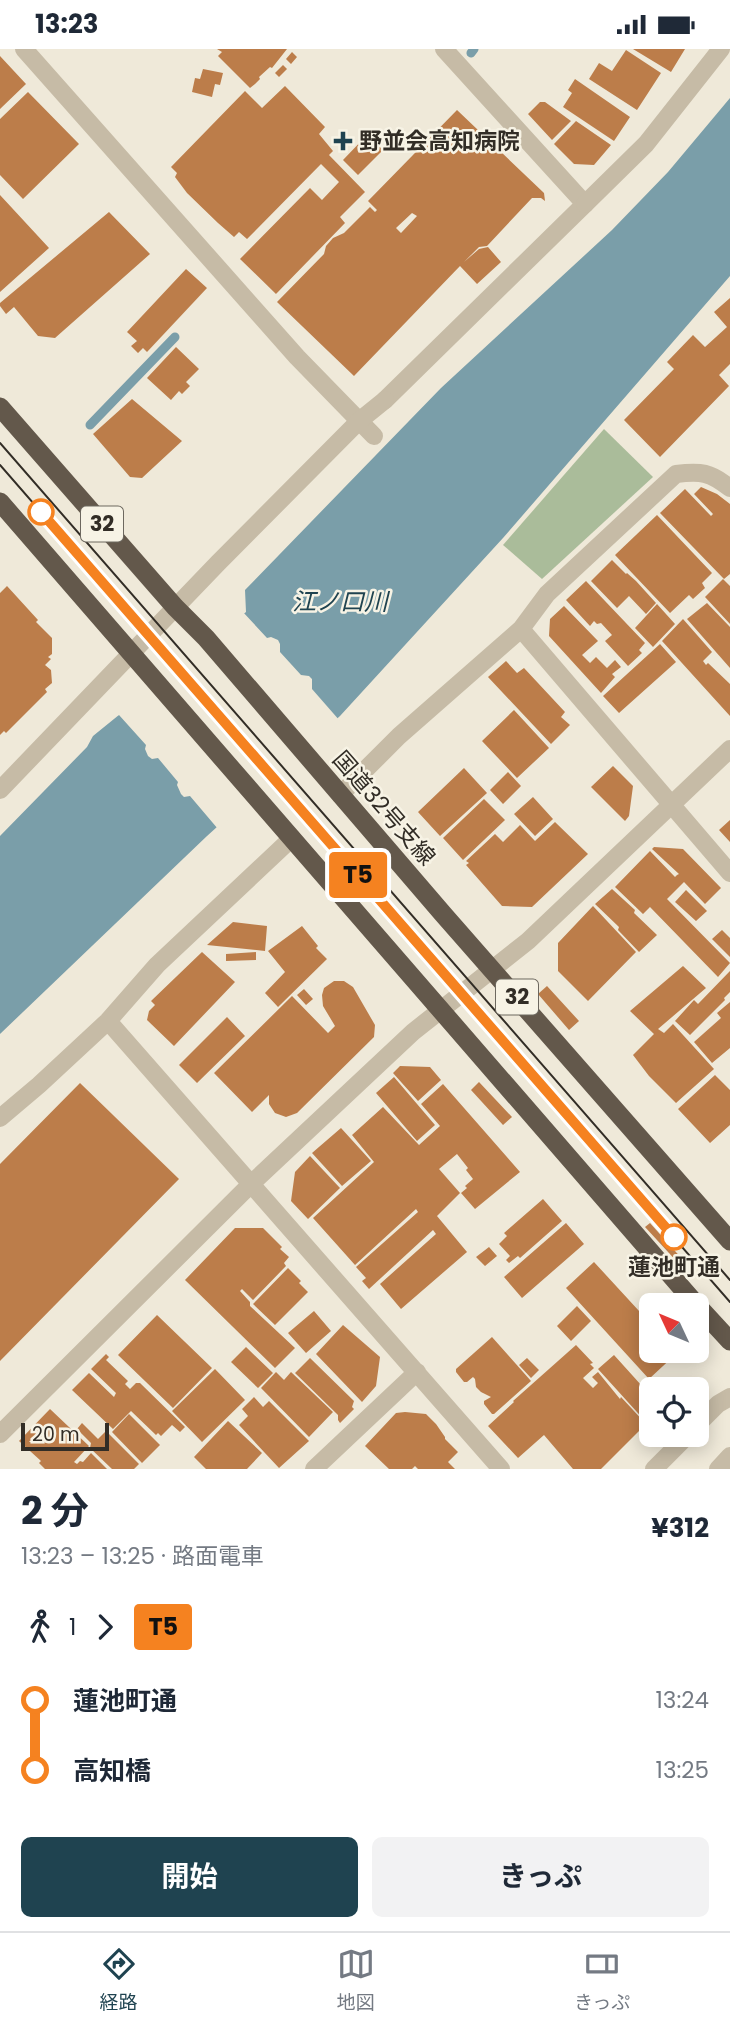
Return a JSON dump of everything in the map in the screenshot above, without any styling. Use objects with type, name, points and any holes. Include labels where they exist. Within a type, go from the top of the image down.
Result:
[{"type":"highway","name":"国道32号支線","points":[[0,407],[175,607],[206,638],[730,1241]]},
{"type":"highway","points":[[0,502],[730,1341]]},
{"type":"street","points":[[24,49],[297,357],[374,436]]},
{"type":"street","points":[[444,49],[585,204]]},
{"type":"street","points":[[0,790],[175,607],[359,421],[385,400],[646,143],[721,49]]},
{"type":"street","points":[[340,795],[399,736],[521,629],[547,594],[676,474],[698,471],[710,474],[730,488]]},
{"type":"street","points":[[521,629],[730,873]]},
{"type":"street","points":[[0,1434],[251,1184],[413,1032],[528,941],[730,749]]},
{"type":"street","points":[[0,1118],[108,1021],[157,965],[292,838]]},
{"type":"street","points":[[108,1021],[501,1469]]},
{"type":"street","points":[[314,1469],[417,1372]]},
{"type":"street","points":[[709,1413],[730,1397]]},
{"type":"street","points":[[654,1469],[676,1447]]},
{"type":"street","points":[[718,1469],[730,1456]]},
{"type":"green space","points":[[604,429],[653,477],[542,579],[503,545]]},
{"type":"water","name":"江ノ口川","points":[[730,98],[730,276],[503,538],[340,716],[207,836],[0,1034],[0,836],[87,747],[93,736],[246,612],[245,590],[441,388],[612,230],[668,172]]},
{"type":"pier","points":[[242,611],[267,638],[278,640],[280,652],[301,675],[312,679],[312,689],[340,721],[218,829],[190,796],[184,797],[181,794],[178,782],[158,758],[152,759],[148,756],[146,745],[119,715],[116,716]]},
{"type":"building","points":[[217,49],[287,49],[272,68],[250,88],[218,56],[222,52]]},
{"type":"building","points":[[633,49],[685,49],[671,72]]},
{"type":"building","points":[[626,50],[661,73],[637,110],[589,79],[599,63],[612,71]]},
{"type":"building","points":[[292,52],[297,57],[291,64],[286,59]]},
{"type":"building","points":[[0,56],[26,84],[0,109]]},
{"type":"building","points":[[283,65],[287,69],[279,77],[275,73]]},
{"type":"building","points":[[203,69],[223,73],[220,85],[215,84],[212,97],[192,92],[195,78],[200,79]]},
{"type":"building","points":[[575,79],[630,117],[614,141],[563,107],[572,93],[568,90]]},
{"type":"building","points":[[285,86],[325,127],[319,134],[333,151],[329,155],[365,192],[340,217],[345,223],[276,294],[240,259],[310,188],[322,200],[339,182],[321,164],[247,239],[239,232],[234,237],[218,223],[187,193],[171,167],[245,91],[262,108]]},
{"type":"building","points":[[28,92],[79,144],[23,199],[0,175],[0,119]]},
{"type":"building","points":[[540,102],[545,102],[571,121],[552,140],[528,114]]},
{"type":"building","points":[[457,110],[544,193],[545,201],[532,198],[487,246],[479,247],[464,262],[479,249],[488,247],[501,262],[477,284],[460,266],[354,376],[277,302],[324,254],[326,246],[333,238],[344,233],[370,207],[375,212],[377,210],[368,201]],"holes":[[[412,213],[417,216],[401,233],[396,228]]]},
{"type":"building","points":[[576,121],[611,145],[594,165],[574,164],[554,144]]},
{"type":"building","points":[[367,135],[383,150],[358,175],[343,160]]},
{"type":"building","points":[[0,195],[49,248],[0,292]]},
{"type":"building","points":[[109,212],[150,254],[55,338],[38,336],[14,307],[6,314],[0,303]]},
{"type":"building","points":[[186,269],[207,288],[147,352],[143,348],[138,353],[131,346],[137,341],[127,332]]},
{"type":"building","points":[[730,298],[730,364],[719,375],[729,386],[660,457],[624,420],[674,369],[667,362],[693,335],[705,347],[727,327],[714,312]]},
{"type":"building","points":[[176,347],[199,369],[186,382],[190,386],[182,394],[179,391],[171,400],[147,378]]},
{"type":"building","points":[[132,399],[182,441],[142,478],[130,477],[93,434]]},
{"type":"building","points":[[701,487],[730,504],[730,574],[724,579],[660,513],[685,489],[711,516],[713,514],[694,494]]},
{"type":"building","points":[[657,515],[712,573],[702,583],[705,588],[693,599],[689,595],[670,613],[615,555]]},
{"type":"building","points":[[612,560],[656,603],[646,614],[629,596],[617,608],[591,581]]},
{"type":"building","points":[[723,579],[730,586],[730,624],[705,597]]},
{"type":"building","points":[[586,581],[645,643],[639,650],[642,653],[628,666],[605,641],[612,635],[601,623],[594,621],[590,626],[566,600]]},
{"type":"building","points":[[7,586],[52,638],[52,654],[48,657],[51,659],[45,665],[51,670],[52,683],[45,689],[47,692],[6,733],[4,731],[0,735],[0,593]]},
{"type":"building","points":[[707,603],[730,627],[730,668],[687,619]]},
{"type":"building","points":[[657,604],[675,624],[653,647],[635,628]]},
{"type":"building","points":[[564,606],[598,641],[582,655],[590,663],[596,657],[607,668],[615,660],[621,667],[612,674],[615,677],[601,693],[549,636],[550,619]]},
{"type":"building","points":[[683,619],[712,652],[703,661],[730,684],[730,716],[662,641]]},
{"type":"building","points":[[660,644],[676,662],[619,713],[603,696]]},
{"type":"building","points":[[506,661],[517,673],[524,668],[565,712],[561,717],[570,725],[551,744],[488,677]]},
{"type":"building","points":[[514,710],[549,748],[517,778],[482,741]]},
{"type":"building","points":[[613,766],[633,786],[629,816],[625,821],[591,787]]},
{"type":"building","points":[[464,768],[487,793],[440,836],[418,812]]},
{"type":"building","points":[[508,772],[521,786],[503,804],[490,790]]},
{"type":"building","points":[[533,797],[553,819],[535,836],[514,814]]},
{"type":"building","points":[[484,799],[505,820],[463,860],[443,838]]},
{"type":"building","points":[[730,820],[730,842],[719,830]]},
{"type":"building","points":[[555,822],[588,854],[532,907],[502,906],[466,865],[469,863],[466,861],[495,834],[503,842],[520,825],[535,841]]},
{"type":"building","points":[[652,849],[683,849],[721,888],[705,904],[684,882],[667,899],[730,963],[718,977],[650,907],[643,914],[615,887],[650,851],[675,877],[679,874]]},
{"type":"building","points":[[612,889],[657,935],[639,952],[618,930],[619,927],[595,904]]},
{"type":"building","points":[[686,890],[707,911],[696,921],[675,902]]},
{"type":"building","points":[[593,906],[636,952],[588,1001],[558,971],[558,943]]},
{"type":"building","points":[[233,922],[267,926],[265,951],[207,945]]},
{"type":"building","points":[[302,926],[318,946],[316,948],[327,959],[278,1007],[265,993],[285,972],[268,951]]},
{"type":"building","points":[[722,930],[730,938],[730,957],[712,939]]},
{"type":"building","points":[[202,952],[235,982],[174,1046],[147,1020],[149,1011],[155,1005],[151,1001]]},
{"type":"building","points":[[256,952],[256,960],[226,961],[226,954]]},
{"type":"building","points":[[683,966],[706,988],[658,1029],[664,1033],[673,1024],[714,1069],[676,1103],[633,1055],[654,1034],[630,1011]]},
{"type":"building","points":[[730,971],[730,992],[725,1000],[690,1035],[675,1021],[694,1000],[698,1004]]},
{"type":"building","points":[[334,981],[344,981],[353,987],[375,1025],[374,1037],[297,1113],[286,1117],[275,1113],[269,1104],[269,1095],[252,1112],[214,1073],[292,996],[328,1033],[335,1026],[323,1006],[322,995],[324,988]]},
{"type":"building","points":[[547,986],[579,1021],[569,1030],[538,994]]},
{"type":"building","points":[[304,989],[313,999],[306,1005],[297,995]]},
{"type":"building","points":[[730,1002],[730,1048],[712,1063],[694,1042],[721,1018],[717,1013]]},
{"type":"building","points":[[227,1017],[245,1036],[197,1083],[179,1065]]},
{"type":"building","points":[[400,1066],[430,1067],[441,1080],[418,1101],[393,1073]]},
{"type":"building","points":[[715,1075],[730,1090],[730,1125],[710,1143],[678,1109]]},
{"type":"building","points":[[394,1077],[435,1125],[417,1141],[376,1093]]},
{"type":"building","points":[[479,1082],[512,1117],[503,1125],[471,1090]]},
{"type":"building","points":[[80,1083],[179,1179],[0,1361],[0,1164]]},
{"type":"building","points":[[443,1084],[520,1172],[475,1209],[461,1193],[473,1179],[457,1154],[439,1169],[460,1193],[437,1216],[467,1252],[401,1309],[380,1284],[436,1234],[433,1230],[369,1289],[362,1281],[366,1278],[356,1267],[418,1212],[416,1209],[355,1265],[313,1218],[374,1162],[352,1135],[383,1107],[419,1145],[440,1126],[421,1104]]},
{"type":"building","points":[[341,1128],[371,1161],[342,1186],[312,1153]]},
{"type":"building","points":[[310,1156],[340,1188],[308,1219],[291,1201],[295,1172]]},
{"type":"building","points":[[543,1199],[562,1221],[520,1258],[518,1256],[509,1263],[506,1260],[510,1256],[499,1244],[507,1236],[504,1233]]},
{"type":"building","points":[[566,1223],[584,1244],[522,1298],[504,1277]]},
{"type":"building","points":[[650,1223],[684,1261],[680,1265],[645,1227]]},
{"type":"building","points":[[235,1228],[263,1228],[289,1257],[284,1263],[286,1266],[253,1300],[242,1289],[240,1291],[250,1302],[250,1306],[295,1348],[275,1368],[185,1280]]},
{"type":"building","points":[[489,1247],[497,1256],[485,1266],[476,1257]]},
{"type":"building","points":[[594,1262],[639,1311],[639,1363],[666,1363],[651,1377],[647,1377],[566,1288]]},
{"type":"building","points":[[288,1268],[308,1292],[275,1325],[253,1304]]},
{"type":"building","points":[[577,1306],[591,1321],[571,1341],[557,1326]]},
{"type":"building","points":[[314,1311],[331,1331],[306,1353],[288,1333]]},
{"type":"building","points":[[157,1315],[212,1368],[173,1408],[118,1355]]},
{"type":"building","points":[[343,1325],[380,1357],[376,1386],[362,1402],[316,1354]]},
{"type":"building","points":[[492,1337],[531,1381],[494,1414],[484,1404],[484,1401],[491,1397],[476,1387],[475,1379],[473,1377],[464,1382],[456,1372],[456,1369]]},
{"type":"building","points":[[576,1345],[593,1363],[590,1364],[594,1368],[583,1378],[593,1388],[598,1383],[592,1377],[598,1372],[620,1399],[621,1397],[639,1416],[639,1431],[601,1469],[573,1469],[544,1435],[518,1458],[488,1426]]},
{"type":"building","points":[[246,1347],[273,1373],[258,1388],[231,1362]]},
{"type":"building","points":[[106,1354],[109,1357],[106,1360],[128,1381],[125,1384],[130,1389],[140,1383],[185,1427],[180,1432],[172,1425],[161,1436],[158,1433],[156,1435],[131,1411],[113,1429],[72,1390],[89,1373],[114,1397],[116,1393],[91,1369]]},
{"type":"building","points":[[614,1355],[639,1383],[639,1414],[598,1369]]},
{"type":"building","points":[[310,1358],[354,1401],[354,1409],[340,1423],[338,1415],[295,1373]]},
{"type":"building","points":[[527,1358],[539,1370],[531,1378],[519,1365]]},
{"type":"building","points":[[215,1369],[245,1400],[202,1442],[172,1411]]},
{"type":"building","points":[[276,1372],[284,1380],[291,1372],[333,1412],[309,1437],[261,1388]]},
{"type":"building","points":[[254,1397],[263,1407],[269,1401],[309,1441],[279,1468],[239,1425],[248,1416],[242,1409]]},
{"type":"building","points":[[50,1409],[89,1446],[74,1462],[83,1462],[91,1453],[107,1469],[45,1469],[39,1463],[41,1461],[19,1441]]},
{"type":"building","points":[[396,1413],[426,1414],[436,1424],[445,1439],[458,1452],[448,1462],[455,1469],[418,1469],[415,1466],[412,1469],[389,1469],[365,1446]]},
{"type":"building","points":[[129,1414],[160,1445],[142,1463],[112,1432]]},
{"type":"building","points":[[228,1421],[262,1453],[247,1469],[206,1469],[194,1457]]},
{"type":"building","points":[[82,1423],[98,1439],[106,1431],[139,1464],[134,1469],[112,1469],[90,1448],[91,1443],[77,1429]]},
{"type":"waterway","points":[[471,53],[474,49]]},
{"type":"waterway","points":[[90,425],[175,337]]},
{"type":"tram line","points":[[0,443],[730,1280]]},
{"type":"tram line","points":[[0,465],[730,1302]]},
{"type":"tram line","name":"T5","points":[[41,512],[674,1237]]},
{"type":"place","name":"野並会高知病院","points":[[343,141]]},
{"type":"place","name":"蓮池町通","points":[[674,1237]]}]
